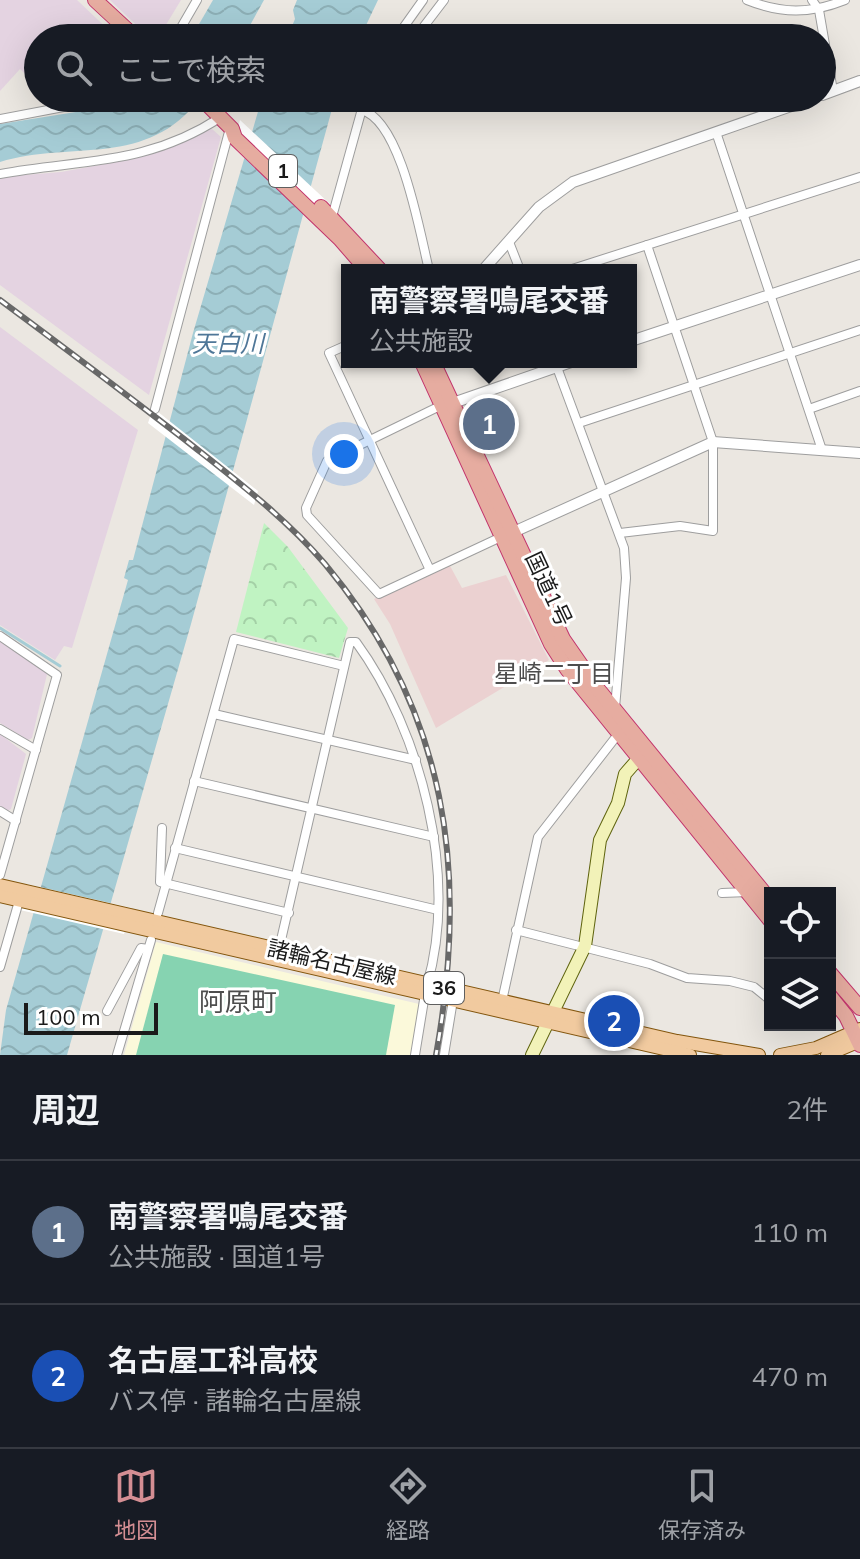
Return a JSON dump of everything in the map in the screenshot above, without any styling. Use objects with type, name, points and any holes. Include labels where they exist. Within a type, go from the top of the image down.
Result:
[{"type":"highway","points":[[95,0],[121,24]]},
{"type":"highway","name":"1","points":[[224,121],[374,264]]},
{"type":"highway","name":"1","points":[[328,218],[362,264]]},
{"type":"highway","name":"国道1号","points":[[426,368],[448,404]]},
{"type":"highway","name":"国道1号","points":[[435,368],[551,644],[619,735],[764,912]]},
{"type":"highway","name":"国道1号","points":[[506,535],[563,639],[597,688],[686,787],[764,892]]},
{"type":"highway","points":[[836,980],[860,1008]]},
{"type":"highway","points":[[836,1005],[859,1038]]},
{"type":"main road","points":[[532,1055],[585,946],[600,840],[618,803],[625,774],[639,758]]},
{"type":"main road","name":"諸輪名古屋線","points":[[0,885],[22,898]]},
{"type":"main road","name":"諸輪名古屋線","points":[[0,896],[128,921],[426,989],[502,1001],[552,1018],[690,1055]]},
{"type":"main road","name":"諸輪名古屋線","points":[[426,989],[453,1000],[741,1055],[759,1055]]},
{"type":"main road","points":[[780,1055],[859,1038]]},
{"type":"main road","points":[[827,1055],[859,1038]]},
{"type":"street","points":[[183,24],[197,0]]},
{"type":"street","points":[[406,24],[423,0]]},
{"type":"street","points":[[426,24],[444,0]]},
{"type":"street","points":[[747,0],[792,13],[819,10],[845,0]]},
{"type":"street","points":[[812,0],[819,10],[820,24]]},
{"type":"street","points":[[836,90],[860,81]]},
{"type":"street","points":[[0,119],[37,112]]},
{"type":"street","points":[[328,218],[362,112]]},
{"type":"street","points":[[366,112],[378,119],[392,142],[410,191],[428,264]]},
{"type":"street","points":[[489,264],[539,207],[573,182],[777,112]]},
{"type":"street","points":[[0,174],[86,165],[144,153],[224,121]]},
{"type":"street","points":[[155,409],[224,121]]},
{"type":"street","points":[[717,135],[822,450]]},
{"type":"street","points":[[588,264],[860,177]]},
{"type":"street","points":[[509,242],[518,264]]},
{"type":"street","points":[[620,533],[680,526],[713,531],[713,442],[647,245]]},
{"type":"street","points":[[637,339],[860,265]]},
{"type":"street","points":[[579,423],[860,330]]},
{"type":"street","points":[[341,348],[329,353],[429,568]]},
{"type":"street","points":[[545,368],[448,404],[327,461],[306,508],[307,515],[379,594],[429,568],[605,493],[713,442],[860,453]]},
{"type":"street","points":[[502,1001],[538,837],[619,735],[615,706],[626,578],[620,533],[558,368]]},
{"type":"street","points":[[809,409],[860,391]]},
{"type":"street","points":[[0,636],[57,675],[0,875]]},
{"type":"street","points":[[158,913],[234,639],[344,666]]},
{"type":"street","points":[[278,955],[344,666],[350,642],[356,642],[378,671],[416,760],[434,837],[438,910],[433,966],[415,1055]]},
{"type":"street","points":[[214,714],[416,760]]},
{"type":"street","points":[[0,729],[36,750]]},
{"type":"street","points":[[194,781],[434,837]]},
{"type":"street","points":[[0,811],[16,821]]},
{"type":"street","points":[[162,828],[160,882],[289,913]]},
{"type":"street","points":[[175,848],[438,910]]},
{"type":"street","points":[[722,893],[748,892]]},
{"type":"street","points":[[0,967],[22,898]]},
{"type":"street","points":[[516,930],[585,946],[687,978],[730,981],[754,987],[764,995]]},
{"type":"street","points":[[107,1011],[141,948],[149,945],[117,1055]]},
{"type":"street","points":[[444,1055],[453,1000]]},
{"type":"shaded area","points":[[0,0],[77,0],[102,24],[24,24],[24,73],[20,69],[0,91]]},
{"type":"shaded area","points":[[110,0],[181,0],[166,24],[135,24]]},
{"type":"shaded area","points":[[212,129],[221,137],[149,395],[0,285],[0,177],[61,172],[133,159]]},
{"type":"shaded area","points":[[0,327],[138,430],[72,648],[64,646],[55,660],[0,625]]},
{"type":"shaded area","points":[[449,564],[462,588],[506,575],[549,660],[436,728],[390,624],[374,599]]},
{"type":"shaded area","points":[[0,640],[48,670],[32,738],[28,740],[0,723]]},
{"type":"shaded area","points":[[0,734],[26,754],[11,809],[7,811],[0,807]]},
{"type":"shaded area","points":[[156,942],[419,1004],[411,1055],[124,1055]]},
{"type":"green space","points":[[264,523],[288,547],[348,628],[339,658],[236,632]]},
{"type":"green space","points":[[163,954],[395,1005],[386,1055],[136,1055]]},
{"type":"water","points":[[213,0],[264,0],[251,24],[199,24]]},
{"type":"water","points":[[297,0],[378,0],[367,24],[293,24]]},
{"type":"water","points":[[76,112],[187,112],[157,135],[132,144],[0,162],[0,124]]},
{"type":"water","name":"天白川","points":[[258,112],[331,112],[191,624],[67,1055],[0,1055],[6,1010],[128,580],[124,578],[129,560],[133,560],[193,333]]},
{"type":"pier","points":[[240,120],[331,205],[323,232],[233,147]]},
{"type":"pier","points":[[153,408],[258,491],[254,505],[148,423]]},
{"type":"pier","points":[[27,884],[132,908],[124,934],[20,910]]},
{"type":"waterway","points":[[0,628],[60,666]]},
{"type":"railway","points":[[0,300],[184,439],[309,546],[366,620],[399,677],[423,736],[439,796],[448,858],[450,922],[446,987],[436,1055]]},
{"type":"place","name":"南警察署鳴尾交番","points":[[489,424]]},
{"type":"place","name":"名古屋工科高校","points":[[614,1021]]},
{"type":"district","name":"星崎二丁目","points":[[554,674]]},
{"type":"district","name":"阿原町","points":[[238,1002]]}]
